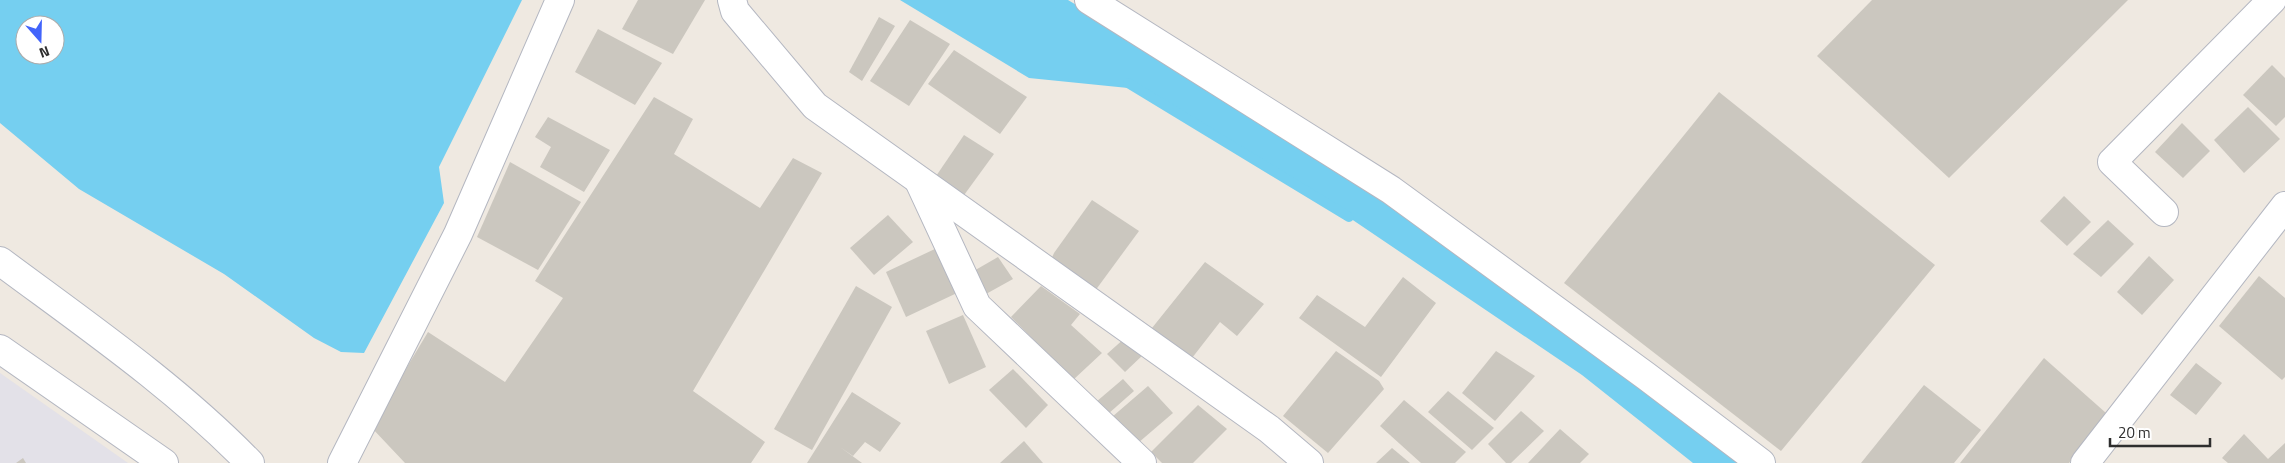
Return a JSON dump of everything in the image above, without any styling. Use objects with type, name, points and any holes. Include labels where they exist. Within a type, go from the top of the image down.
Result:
[{"type":"street","points":[[345,462],[458,234],[560,0]]},
{"type":"street","points":[[732,0],[735,12],[815,106],[1261,423],[1309,463]]},
{"type":"street","points":[[1089,0],[1391,190],[1646,376],[1761,463]]},
{"type":"street","points":[[2164,212],[2112,162],[2272,0]]},
{"type":"street","points":[[918,180],[977,306],[1142,463]]},
{"type":"street","points":[[2095,459],[2285,206]]},
{"type":"street","points":[[0,261],[134,361],[214,426],[250,463]]},
{"type":"street","points":[[0,349],[164,463]]},
{"type":"shaded area","points":[[0,373],[128,463],[0,463]]},
{"type":"water","points":[[0,0],[522,0],[439,167],[444,203],[364,353],[341,352],[314,338],[224,274],[79,189],[0,123]]},
{"type":"water","points":[[900,0],[1068,0],[1245,106],[1339,167],[1745,463],[1693,463],[1582,375],[1338,210],[1138,89],[1029,78]]},
{"type":"building","points":[[638,0],[705,0],[673,54],[622,29]]},
{"type":"building","points":[[1872,0],[2128,0],[1949,178],[1817,56]]},
{"type":"building","points":[[879,17],[895,26],[862,81],[849,72]]},
{"type":"building","points":[[910,20],[950,44],[909,106],[870,81]]},
{"type":"building","points":[[598,29],[662,63],[635,105],[575,72]]},
{"type":"building","points":[[954,50],[1027,97],[1000,134],[928,84]]},
{"type":"building","points":[[2272,65],[2285,78],[2285,117],[2276,126],[2243,95]]},
{"type":"building","points":[[1719,92],[1935,265],[1781,451],[1564,283]]},
{"type":"building","points":[[654,97],[693,119],[674,154],[760,208],[793,158],[822,173],[693,391],[765,442],[751,463],[405,463],[371,427],[428,332],[505,382],[563,298],[535,281]]},
{"type":"building","points":[[2248,107],[2280,139],[2244,173],[2214,140]]},
{"type":"building","points":[[548,117],[610,150],[584,192],[540,167],[551,147],[535,137]]},
{"type":"building","points":[[2182,123],[2210,151],[2183,178],[2155,152]]},
{"type":"building","points":[[964,135],[994,154],[959,202],[932,182]]},
{"type":"building","points":[[510,162],[581,202],[538,270],[477,237]]},
{"type":"building","points":[[2064,196],[2091,222],[2067,246],[2040,221]]},
{"type":"building","points":[[1092,200],[1139,231],[1092,295],[1050,262],[1054,253]]},
{"type":"building","points":[[888,215],[913,242],[874,275],[850,248]]},
{"type":"building","points":[[2108,220],[2134,244],[2101,277],[2073,254]]},
{"type":"building","points":[[937,248],[957,293],[906,317],[886,272]]},
{"type":"building","points":[[2149,256],[2174,280],[2142,315],[2117,292]]},
{"type":"building","points":[[998,257],[1013,279],[986,294],[972,272]]},
{"type":"building","points":[[1205,262],[1264,304],[1237,336],[1220,322],[1192,358],[1152,328]]},
{"type":"building","points":[[2259,276],[2285,298],[2285,377],[2282,380],[2219,326]]},
{"type":"building","points":[[1403,277],[1436,303],[1381,377],[1299,318],[1317,295],[1365,327]]},
{"type":"building","points":[[856,286],[892,307],[812,450],[774,429]]},
{"type":"building","points":[[1041,286],[1080,314],[1071,325],[1102,353],[1073,380],[1011,317]]},
{"type":"building","points":[[963,315],[986,367],[949,384],[926,331]]},
{"type":"building","points":[[1126,337],[1145,353],[1125,372],[1107,354]]},
{"type":"building","points":[[1336,351],[1379,381],[1384,389],[1328,453],[1283,416]]},
{"type":"building","points":[[1496,351],[1535,376],[1495,421],[1462,393]]},
{"type":"building","points":[[2044,358],[2106,413],[2069,463],[1960,463]]},
{"type":"building","points":[[2196,363],[2222,383],[2196,415],[2170,395]]},
{"type":"building","points":[[1013,369],[1048,405],[1026,428],[989,390]]},
{"type":"building","points":[[1123,379],[1134,391],[1108,414],[1096,402]]},
{"type":"building","points":[[1924,385],[1981,430],[1954,463],[1861,463]]},
{"type":"building","points":[[1148,386],[1173,413],[1138,443],[1112,417]]},
{"type":"building","points":[[1448,391],[1494,428],[1472,450],[1428,412]]},
{"type":"building","points":[[852,392],[901,423],[880,452],[865,442],[853,456],[840,447],[862,463],[807,463]]},
{"type":"building","points":[[1404,400],[1466,452],[1455,463],[1421,463],[1380,426]]},
{"type":"building","points":[[1198,405],[1227,429],[1193,463],[1162,463],[1151,452]]},
{"type":"building","points":[[1521,411],[1544,431],[1511,463],[1506,463],[1488,444]]},
{"type":"building","points":[[1560,429],[1589,454],[1580,463],[1528,463]]},
{"type":"building","points":[[2244,434],[2268,459],[2285,443],[2285,463],[2228,463],[2222,458]]},
{"type":"building","points":[[1024,441],[1043,463],[1000,463]]},
{"type":"building","points":[[1392,448],[1410,463],[1376,463]]},
{"type":"building","points":[[23,458],[26,463],[16,463]]},
{"type":"waterway","points":[[1128,83],[1349,217]]}]
